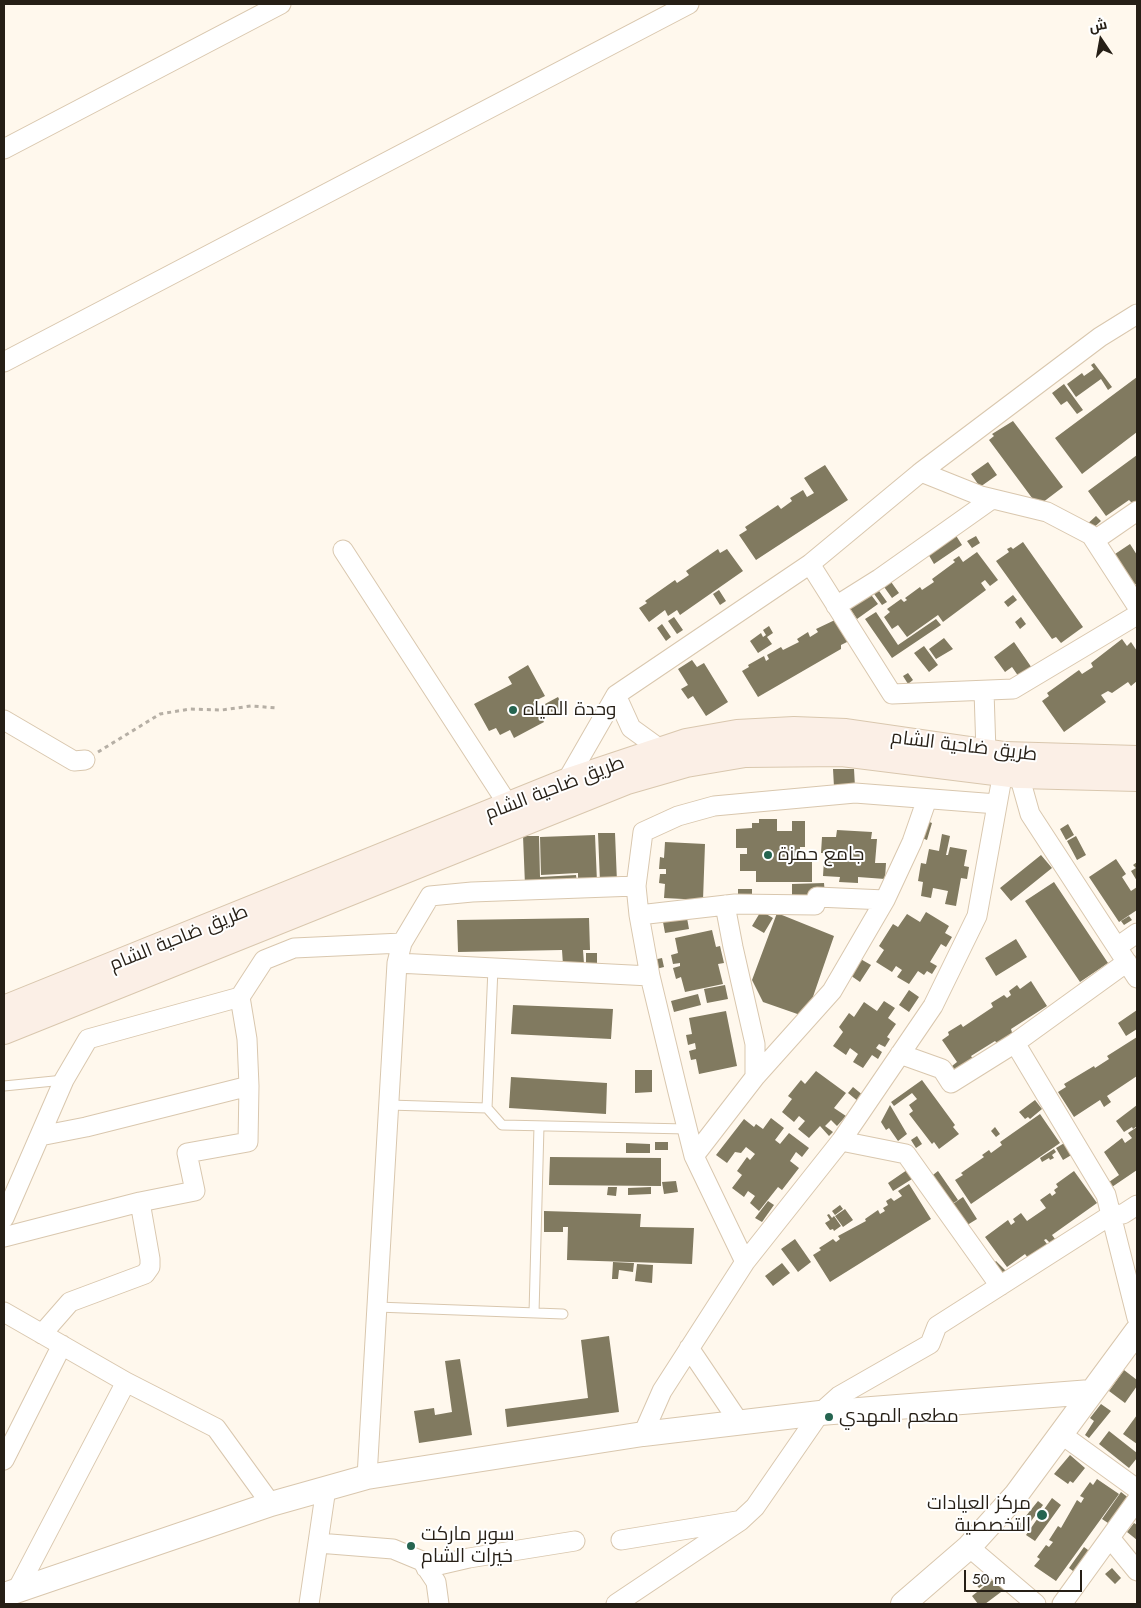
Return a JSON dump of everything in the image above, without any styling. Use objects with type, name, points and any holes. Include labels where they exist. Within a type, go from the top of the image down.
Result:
[{"type":"main road","name":"طريق ضاحية الشام","points":[[4,1010],[566,782],[660,749],[686,742],[737,733],[794,730],[846,732],[1035,757],[1137,759]]},
{"type":"main road","name":"طريق ضاحية الشام","points":[[4,1031],[627,780],[686,764],[745,754],[842,753],[1011,774],[1137,778]]},
{"type":"street","points":[[4,148],[281,4]]},
{"type":"street","points":[[4,362],[689,4]]},
{"type":"street","points":[[566,782],[616,695],[810,564],[922,472],[1100,337],[1137,314]]},
{"type":"street","points":[[810,564],[892,694],[1013,689],[1137,607],[1091,535],[1046,512],[992,499],[922,472]]},
{"type":"street","points":[[836,606],[879,579],[992,499]]},
{"type":"street","points":[[1095,540],[1137,511]]},
{"type":"street","points":[[343,550],[509,806]]},
{"type":"street","points":[[984,691],[986,752]]},
{"type":"street","points":[[616,695],[631,728],[660,749]]},
{"type":"street","points":[[4,720],[74,761],[85,760]]},
{"type":"street","points":[[643,1434],[662,1391],[745,1262],[841,1141],[933,1006],[977,916],[997,804],[1011,774]]},
{"type":"street","points":[[1011,774],[1030,814],[1137,978]]},
{"type":"street","points":[[745,1262],[694,1156],[650,976],[636,886],[643,832],[678,816],[714,806],[855,793],[997,804]]},
{"type":"street","points":[[694,1156],[755,1076],[832,991],[885,900],[912,842],[927,799]]},
{"type":"street","points":[[367,1477],[397,963],[402,944],[430,896],[472,892],[636,886]]},
{"type":"street","points":[[639,915],[758,903],[815,905],[817,897],[885,900]]},
{"type":"street","points":[[725,905],[755,1044],[755,1076]]},
{"type":"street","points":[[900,1054],[942,1069],[951,1084],[1015,1043],[1122,955],[1137,933]]},
{"type":"street","points":[[4,1237],[140,1202],[195,1191],[187,1153],[248,1142],[249,1086],[247,1039],[240,998],[264,960],[294,948],[402,944]]},
{"type":"street","points":[[397,963],[650,976]]},
{"type":"street","points":[[4,1218],[64,1080],[88,1039],[240,998]]},
{"type":"street","points":[[1015,1043],[1106,1195],[1137,1318]]},
{"type":"street","points":[[40,1136],[86,1127],[249,1086]]},
{"type":"street","points":[[841,1141],[906,1154],[1000,1286]]},
{"type":"street","points":[[42,1334],[70,1302],[145,1274],[150,1267],[150,1259],[140,1202]]},
{"type":"street","points":[[616,1604],[740,1521],[755,1507],[820,1413],[840,1396],[930,1344],[937,1326],[1111,1215],[1123,1214],[1137,1205]]},
{"type":"street","points":[[6,1318],[42,1334],[126,1382],[216,1428],[271,1504]]},
{"type":"street","points":[[903,1604],[969,1547],[1016,1495],[1137,1331]]},
{"type":"street","points":[[4,1460],[62,1345]]},
{"type":"street","points":[[689,1348],[739,1422]]},
{"type":"street","points":[[10,1592],[126,1382]]},
{"type":"street","points":[[10,1592],[271,1504],[367,1477],[643,1434],[739,1422],[820,1413],[1091,1392]]},
{"type":"street","points":[[1061,1434],[1137,1489]]},
{"type":"street","points":[[309,1604],[326,1488]]},
{"type":"street","points":[[1062,1604],[1137,1500]]},
{"type":"street","points":[[621,1540],[740,1521]]},
{"type":"street","points":[[1110,1538],[1137,1571]]},
{"type":"street","points":[[426,1568],[469,1558],[575,1540]]},
{"type":"street","points":[[318,1543],[393,1550],[422,1561],[436,1582],[439,1604]]},
{"type":"street","points":[[969,1547],[1036,1604]]},
{"type":"lane","points":[[487,1108],[493,968]]},
{"type":"lane","points":[[4,1086],[64,1080]]},
{"type":"lane","points":[[389,1105],[487,1108],[502,1124],[687,1129]]},
{"type":"lane","points":[[534,1313],[539,1126]]},
{"type":"lane","points":[[377,1307],[563,1314]]},
{"type":"path","points":[[85,760],[160,714],[190,709],[222,710],[251,706],[278,708]]},
{"type":"building","points":[[1094,363],[1112,387],[1108,390],[1101,379],[1076,397],[1067,384],[1082,373],[1084,376],[1094,369],[1091,365]]},
{"type":"building","points":[[1137,377],[1137,432],[1082,474],[1055,438]]},
{"type":"building","points":[[1064,384],[1083,410],[1077,414],[1067,401],[1061,405],[1052,393]]},
{"type":"building","points":[[1013,421],[1063,487],[1038,506],[989,440],[994,436],[992,434]]},
{"type":"building","points":[[1137,455],[1137,508],[1129,500],[1106,516],[1088,491]]},
{"type":"building","points":[[988,462],[997,475],[980,487],[971,474]]},
{"type":"building","points":[[825,465],[848,500],[756,560],[739,535],[747,530],[745,527],[778,505],[781,509],[792,501],[790,498],[803,490],[807,497],[814,493],[804,478]]},
{"type":"building","points":[[1096,516],[1101,521],[1089,532],[1084,527]]},
{"type":"building","points":[[955,534],[962,545],[934,564],[927,552]]},
{"type":"building","points":[[976,536],[980,543],[972,548],[967,541]]},
{"type":"building","points":[[1023,542],[1083,627],[1061,643],[1056,637],[1052,639],[996,561],[1009,552],[1007,549],[1011,547],[1013,549]]},
{"type":"building","points":[[1130,544],[1137,555],[1137,583],[1133,586],[1112,556]]},
{"type":"building","points":[[718,549],[720,553],[727,549],[743,571],[680,615],[677,610],[668,616],[665,610],[649,622],[639,608],[647,603],[645,601],[675,580],[677,583],[689,575],[686,571]]},
{"type":"building","points":[[977,552],[998,580],[990,586],[985,580],[981,583],[986,590],[943,622],[938,615],[907,637],[898,625],[892,629],[884,617],[890,612],[887,609],[901,599],[904,602],[907,600],[905,598],[920,587],[922,590],[934,582],[932,579],[955,562],[953,560],[959,556],[963,562]]},
{"type":"building","points":[[889,579],[899,593],[892,598],[882,584]]},
{"type":"building","points":[[877,588],[887,602],[882,605],[872,591]]},
{"type":"building","points":[[719,590],[726,601],[720,605],[713,594]]},
{"type":"building","points":[[869,592],[878,604],[857,619],[849,607]]},
{"type":"building","points":[[1013,595],[1017,600],[1008,607],[1004,602]]},
{"type":"building","points":[[876,612],[898,645],[936,619],[941,625],[892,658],[865,619]]},
{"type":"building","points":[[674,617],[683,630],[677,634],[668,621]]},
{"type":"building","points":[[1021,617],[1026,624],[1020,629],[1015,622]]},
{"type":"building","points":[[837,619],[849,641],[841,645],[841,649],[758,697],[742,671],[749,667],[748,665],[764,656],[766,661],[769,659],[767,655],[781,647],[783,650],[799,642],[797,639],[808,632],[810,637],[818,632],[816,629]]},
{"type":"building","points":[[662,624],[671,637],[666,641],[657,628]]},
{"type":"building","points":[[769,626],[773,633],[767,637],[772,644],[758,653],[750,641],[761,633],[763,637],[766,635],[763,630]]},
{"type":"building","points":[[944,638],[953,649],[936,659],[929,649]]},
{"type":"building","points":[[1122,639],[1127,646],[1131,642],[1137,651],[1137,681],[1131,686],[1128,682],[1112,693],[1108,691],[1101,695],[1106,702],[1064,732],[1042,701],[1049,696],[1047,693],[1079,670],[1082,674],[1093,667],[1091,663]]},
{"type":"building","points":[[1014,642],[1034,671],[1021,680],[1012,667],[1005,672],[994,657]]},
{"type":"building","points":[[924,646],[938,665],[929,672],[914,653]]},
{"type":"building","points":[[692,660],[697,667],[704,663],[728,702],[706,716],[693,696],[688,699],[681,689],[688,685],[678,669]]},
{"type":"building","points":[[528,665],[545,696],[533,702],[544,722],[514,738],[510,730],[500,735],[496,728],[489,731],[474,704],[512,684],[508,677]]},
{"type":"building","points":[[908,673],[913,680],[908,684],[903,676]]},
{"type":"building","points":[[558,697],[564,709],[552,716],[545,704]]},
{"type":"building","points":[[833,769],[854,769],[855,787],[834,787]]},
{"type":"building","points":[[759,819],[777,819],[777,831],[792,831],[792,821],[805,821],[805,847],[800,847],[800,859],[812,859],[812,882],[756,882],[756,871],[740,871],[740,854],[747,854],[747,848],[736,848],[736,829],[752,828],[752,823],[759,823]]},
{"type":"building","points":[[924,820],[932,823],[927,840],[919,837]]},
{"type":"building","points":[[1068,824],[1074,835],[1066,840],[1060,829]]},
{"type":"building","points":[[837,830],[872,832],[871,839],[877,839],[875,863],[886,863],[885,879],[858,877],[858,883],[839,882],[840,877],[823,876],[824,860],[830,860],[830,853],[821,853],[822,837],[836,837]]},
{"type":"building","points":[[598,833],[615,833],[617,882],[600,882]]},
{"type":"building","points":[[942,834],[950,836],[946,855],[948,855],[950,847],[967,850],[964,866],[969,867],[967,879],[961,878],[956,906],[945,904],[948,891],[933,888],[931,898],[921,896],[923,882],[918,881],[921,863],[926,864],[929,849],[939,851]]},
{"type":"building","points":[[595,835],[597,882],[578,883],[578,873],[541,875],[540,837]]},
{"type":"building","points":[[523,836],[539,836],[540,877],[576,875],[577,883],[525,885]]},
{"type":"building","points":[[1076,836],[1086,855],[1077,860],[1067,841]]},
{"type":"building","points":[[665,842],[705,844],[703,900],[664,898],[665,884],[659,883],[660,874],[666,874],[666,869],[659,869],[660,857],[664,858]]},
{"type":"building","points":[[1041,855],[1052,868],[1011,901],[1000,888]]},
{"type":"building","points":[[1116,859],[1126,874],[1122,877],[1131,891],[1137,887],[1137,910],[1119,922],[1089,877]]},
{"type":"building","points":[[1137,862],[1137,881],[1131,871],[1136,868],[1133,865]]},
{"type":"building","points":[[1054,882],[1108,963],[1080,982],[1025,901]]},
{"type":"building","points":[[824,883],[825,895],[792,902],[792,884]]},
{"type":"building","points":[[738,889],[752,889],[752,899],[738,898]]},
{"type":"building","points":[[761,911],[773,918],[764,933],[752,926]]},
{"type":"building","points":[[926,912],[949,926],[945,933],[952,937],[946,947],[941,944],[930,962],[937,966],[932,974],[927,971],[924,975],[918,971],[909,984],[897,977],[902,970],[896,966],[892,972],[876,962],[884,950],[879,946],[893,924],[898,927],[907,914],[920,922]]},
{"type":"building","points":[[777,913],[834,936],[806,1017],[763,1002],[752,980]]},
{"type":"building","points":[[1129,916],[1132,920],[1124,925],[1121,921]]},
{"type":"building","points":[[589,918],[590,950],[583,950],[584,964],[563,965],[562,950],[458,952],[457,920]]},
{"type":"building","points":[[687,918],[689,929],[665,933],[663,922]]},
{"type":"building","points":[[712,930],[716,947],[720,946],[724,963],[718,964],[723,984],[685,992],[681,977],[676,979],[673,968],[680,966],[680,963],[673,964],[671,955],[678,953],[675,938]]},
{"type":"building","points":[[1016,939],[1027,957],[996,976],[985,958]]},
{"type":"building","points":[[586,953],[597,953],[597,966],[586,966]]},
{"type":"building","points":[[857,957],[871,965],[860,982],[847,973]]},
{"type":"building","points":[[662,958],[664,967],[656,969],[653,960]]},
{"type":"building","points":[[1031,981],[1047,1006],[1011,1029],[1013,1036],[999,1045],[995,1041],[971,1056],[977,1065],[959,1077],[952,1066],[957,1062],[942,1040],[949,1035],[948,1032],[961,1024],[963,1027],[993,1007],[991,1003],[1004,995],[1007,998],[1011,995],[1009,991],[1017,985],[1020,989]]},
{"type":"building","points":[[725,985],[728,999],[707,1003],[704,989]]},
{"type":"building","points":[[909,990],[919,997],[909,1012],[899,1005]]},
{"type":"building","points":[[698,994],[701,1005],[674,1012],[671,1001]]},
{"type":"building","points":[[884,1001],[895,1008],[888,1018],[896,1024],[887,1037],[890,1039],[885,1047],[879,1044],[876,1048],[882,1052],[878,1059],[872,1055],[863,1068],[853,1062],[858,1054],[850,1048],[846,1055],[833,1046],[843,1032],[839,1027],[849,1013],[854,1017],[864,1002],[877,1011]]},
{"type":"building","points":[[513,1005],[613,1009],[611,1039],[511,1034]]},
{"type":"building","points":[[1137,1010],[1137,1029],[1126,1036],[1118,1023]]},
{"type":"building","points":[[726,1011],[737,1066],[699,1074],[696,1059],[691,1060],[689,1051],[696,1049],[695,1043],[688,1045],[686,1035],[692,1034],[689,1018]]},
{"type":"building","points":[[1137,1037],[1137,1076],[1107,1096],[1111,1102],[1104,1107],[1100,1100],[1074,1117],[1058,1092],[1066,1087],[1064,1084],[1109,1059],[1107,1056]]},
{"type":"building","points":[[635,1070],[652,1070],[652,1092],[635,1093]]},
{"type":"building","points":[[816,1071],[846,1093],[834,1108],[846,1116],[837,1126],[831,1120],[825,1126],[833,1132],[829,1136],[820,1126],[809,1138],[798,1129],[805,1121],[799,1116],[794,1122],[782,1112],[792,1099],[788,1096],[801,1080],[805,1084]]},
{"type":"building","points":[[511,1077],[607,1083],[606,1114],[509,1108]]},
{"type":"building","points":[[922,1080],[955,1125],[953,1127],[959,1134],[939,1149],[934,1142],[932,1144],[909,1114],[913,1111],[909,1105],[917,1099],[912,1093],[894,1106],[891,1102]]},
{"type":"building","points":[[853,1087],[864,1096],[859,1102],[848,1093]]},
{"type":"building","points":[[1035,1100],[1042,1109],[1030,1119],[1028,1117],[1025,1119],[1019,1112]]},
{"type":"building","points":[[890,1105],[907,1134],[898,1141],[889,1128],[886,1130],[881,1122]]},
{"type":"building","points":[[1137,1105],[1137,1126],[1124,1132],[1116,1121]]},
{"type":"building","points":[[1040,1114],[1060,1143],[971,1204],[955,1180],[963,1175],[961,1173],[984,1157],[982,1155],[989,1150],[991,1153],[1002,1145],[1000,1142]]},
{"type":"building","points":[[771,1118],[784,1128],[775,1140],[780,1144],[789,1133],[809,1148],[802,1157],[796,1152],[790,1161],[799,1168],[782,1190],[778,1187],[759,1211],[750,1203],[755,1196],[748,1191],[744,1197],[732,1188],[742,1175],[737,1171],[747,1157],[750,1160],[755,1154],[746,1147],[741,1153],[735,1152],[727,1163],[716,1155],[744,1119],[754,1127],[756,1124],[763,1129]]},
{"type":"building","points":[[995,1127],[1000,1134],[996,1137],[991,1131]]},
{"type":"building","points":[[1137,1127],[1137,1170],[1109,1189],[1109,1182],[1119,1175],[1104,1152],[1122,1138],[1125,1143],[1132,1138],[1128,1133]]},
{"type":"building","points":[[917,1136],[922,1144],[916,1148],[911,1140]]},
{"type":"building","points":[[655,1142],[668,1142],[668,1150],[655,1150]]},
{"type":"building","points":[[1066,1142],[1073,1154],[1063,1160],[1056,1148]]},
{"type":"building","points":[[626,1143],[650,1144],[650,1153],[626,1153]]},
{"type":"building","points":[[1054,1149],[1056,1152],[1052,1155],[1054,1158],[1050,1160],[1049,1158],[1042,1162],[1040,1158]]},
{"type":"building","points":[[550,1157],[661,1158],[661,1186],[549,1185]]},
{"type":"building","points":[[907,1170],[912,1179],[893,1191],[888,1183]]},
{"type":"building","points":[[938,1171],[958,1200],[949,1206],[929,1178]]},
{"type":"building","points":[[1074,1171],[1097,1203],[1052,1235],[1055,1239],[1050,1243],[1046,1239],[1044,1240],[1047,1244],[1028,1258],[1025,1254],[1007,1267],[985,1237],[1008,1220],[1011,1225],[1015,1222],[1013,1219],[1021,1213],[1027,1221],[1046,1208],[1040,1200],[1050,1193],[1052,1196],[1056,1193],[1054,1190],[1058,1187],[1056,1184]]},
{"type":"building","points":[[676,1181],[678,1192],[664,1194],[662,1182]]},
{"type":"building","points":[[909,1184],[931,1219],[830,1282],[813,1255],[821,1250],[819,1248],[833,1239],[836,1242],[840,1239],[838,1236],[866,1221],[865,1219],[878,1210],[880,1214],[885,1211],[883,1208],[888,1205],[886,1201],[891,1198],[894,1201],[902,1196],[898,1191]]},
{"type":"building","points":[[608,1187],[617,1187],[616,1196],[607,1195]]},
{"type":"building","points":[[651,1187],[651,1194],[628,1195],[628,1188]]},
{"type":"building","points":[[963,1197],[977,1219],[964,1227],[950,1206]]},
{"type":"building","points":[[768,1201],[774,1205],[762,1222],[755,1218]]},
{"type":"building","points":[[840,1205],[843,1209],[835,1215],[832,1211]]},
{"type":"building","points":[[845,1209],[853,1220],[843,1227],[835,1216]]},
{"type":"building","points":[[544,1211],[641,1214],[640,1227],[694,1228],[692,1264],[567,1260],[568,1227],[563,1227],[563,1232],[544,1232]]},
{"type":"building","points":[[829,1214],[832,1218],[834,1216],[841,1226],[834,1231],[833,1229],[830,1230],[825,1223],[830,1220],[827,1215]]},
{"type":"building","points":[[795,1239],[811,1262],[798,1272],[781,1249]]},
{"type":"building","points":[[996,1261],[1007,1272],[1000,1278],[990,1266]]},
{"type":"building","points":[[613,1262],[634,1263],[633,1272],[619,1270],[618,1279],[612,1279]]},
{"type":"building","points":[[782,1263],[790,1273],[773,1286],[765,1276]]},
{"type":"building","points":[[637,1264],[653,1265],[652,1283],[635,1281]]},
{"type":"building","points":[[609,1336],[619,1412],[507,1427],[505,1409],[588,1398],[581,1340]]},
{"type":"building","points":[[460,1359],[472,1435],[419,1443],[414,1411],[434,1408],[435,1415],[452,1412],[445,1361]]},
{"type":"building","points":[[1124,1370],[1137,1380],[1137,1386],[1125,1403],[1109,1391]]},
{"type":"building","points":[[1101,1404],[1111,1411],[1089,1438],[1085,1435],[1094,1421],[1090,1418]]},
{"type":"building","points":[[1137,1415],[1137,1444],[1123,1434]]},
{"type":"building","points":[[1109,1431],[1137,1453],[1137,1458],[1129,1468],[1099,1444]]},
{"type":"building","points":[[1070,1455],[1085,1468],[1073,1483],[1070,1481],[1068,1484],[1054,1474]]},
{"type":"building","points":[[1097,1479],[1119,1494],[1056,1581],[1034,1566],[1040,1559],[1037,1557],[1046,1545],[1049,1547],[1053,1542],[1049,1540],[1058,1526],[1061,1528],[1077,1500],[1081,1503],[1084,1498],[1080,1496],[1090,1482],[1093,1485]]},
{"type":"building","points":[[1121,1492],[1130,1499],[1111,1525],[1102,1519]]},
{"type":"building","points":[[1052,1498],[1061,1505],[1035,1541],[1026,1535]]},
{"type":"building","points":[[1038,1501],[1043,1505],[1023,1532],[1017,1527]]},
{"type":"building","points":[[1134,1523],[1137,1525],[1137,1540],[1127,1532]]},
{"type":"building","points":[[1084,1547],[1092,1553],[1077,1574],[1069,1568]]},
{"type":"building","points":[[1112,1568],[1121,1578],[1115,1584],[1105,1574]]},
{"type":"building","points":[[991,1570],[996,1576],[979,1588],[975,1583]]},
{"type":"building","points":[[996,1577],[1005,1589],[985,1604],[978,1604],[972,1596]]},
{"type":"place","name":"وحدة المياه","points":[[513,710]]},
{"type":"place","name":"جامع حمزة","points":[[768,855]]},
{"type":"place","name":"مطعم المهدي","points":[[829,1417]]},
{"type":"place","name":"مركز العيادات التخصصية","points":[[1042,1515]]},
{"type":"place","name":"سوبر ماركت خيرات الشام","points":[[411,1546]]}]
